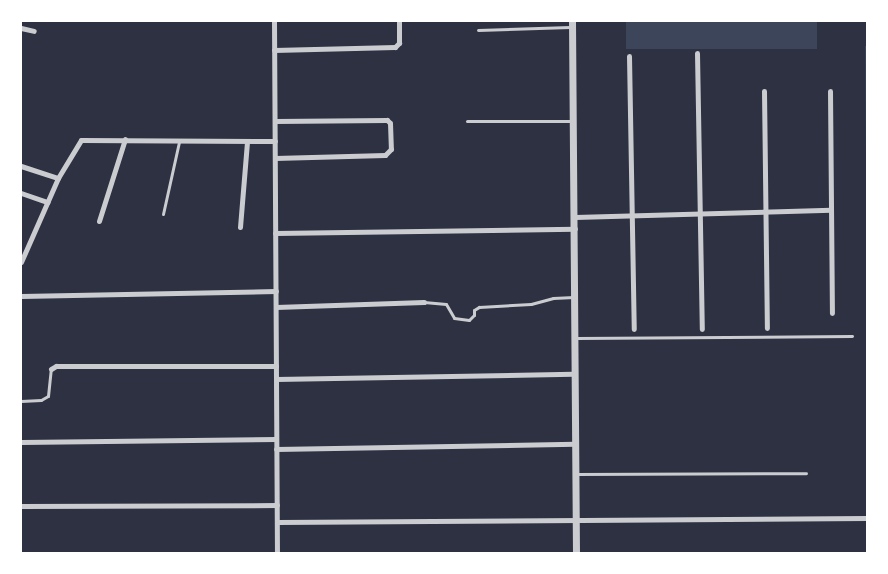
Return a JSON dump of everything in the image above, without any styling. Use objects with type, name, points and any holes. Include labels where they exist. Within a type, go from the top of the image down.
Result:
[{"type":"street","points":[[274,21],[277,553]]},
{"type":"street","points":[[274,50],[395,47],[399,43],[399,21]]},
{"type":"street","points":[[572,24],[576,553]]},
{"type":"street","points":[[21,28],[34,31]]},
{"type":"street","points":[[697,53],[702,330]]},
{"type":"street","points":[[629,56],[634,329]]},
{"type":"street","points":[[764,91],[767,328]]},
{"type":"street","points":[[830,91],[832,313]]},
{"type":"street","points":[[275,121],[387,120],[390,123],[391,150],[385,155],[275,158]]},
{"type":"street","points":[[99,221],[125,139]]},
{"type":"street","points":[[22,257],[58,178],[81,140],[275,141]]},
{"type":"street","points":[[240,227],[247,141]]},
{"type":"street","points":[[21,166],[58,178]]},
{"type":"street","points":[[21,193],[47,202]]},
{"type":"street","points":[[575,217],[632,213],[831,210]]},
{"type":"street","points":[[275,233],[575,229]]},
{"type":"street","points":[[21,296],[276,291]]},
{"type":"street","points":[[276,307],[424,302]]},
{"type":"street","points":[[51,369],[56,366],[276,366]]},
{"type":"street","points":[[276,379],[573,374]]},
{"type":"street","points":[[21,442],[276,439]]},
{"type":"street","points":[[276,448],[575,444]]},
{"type":"street","points":[[21,506],[276,505]]},
{"type":"street","points":[[277,522],[867,518]]},
{"type":"lane","points":[[478,30],[572,24]]},
{"type":"lane","points":[[467,121],[573,121]]},
{"type":"lane","points":[[163,214],[179,140]]},
{"type":"lane","points":[[424,302],[446,304],[454,318],[469,320],[474,315],[474,310],[479,307],[531,304],[553,298],[574,297]]},
{"type":"lane","points":[[574,338],[852,336]]},
{"type":"lane","points":[[21,400],[41,400],[48,396],[51,369]]},
{"type":"lane","points":[[576,474],[806,472]]},
{"type":"shaded area","points":[[626,21],[817,21],[817,49],[626,49]]},
{"type":"shaded area","points":[[865,46],[867,46],[867,280]]}]
